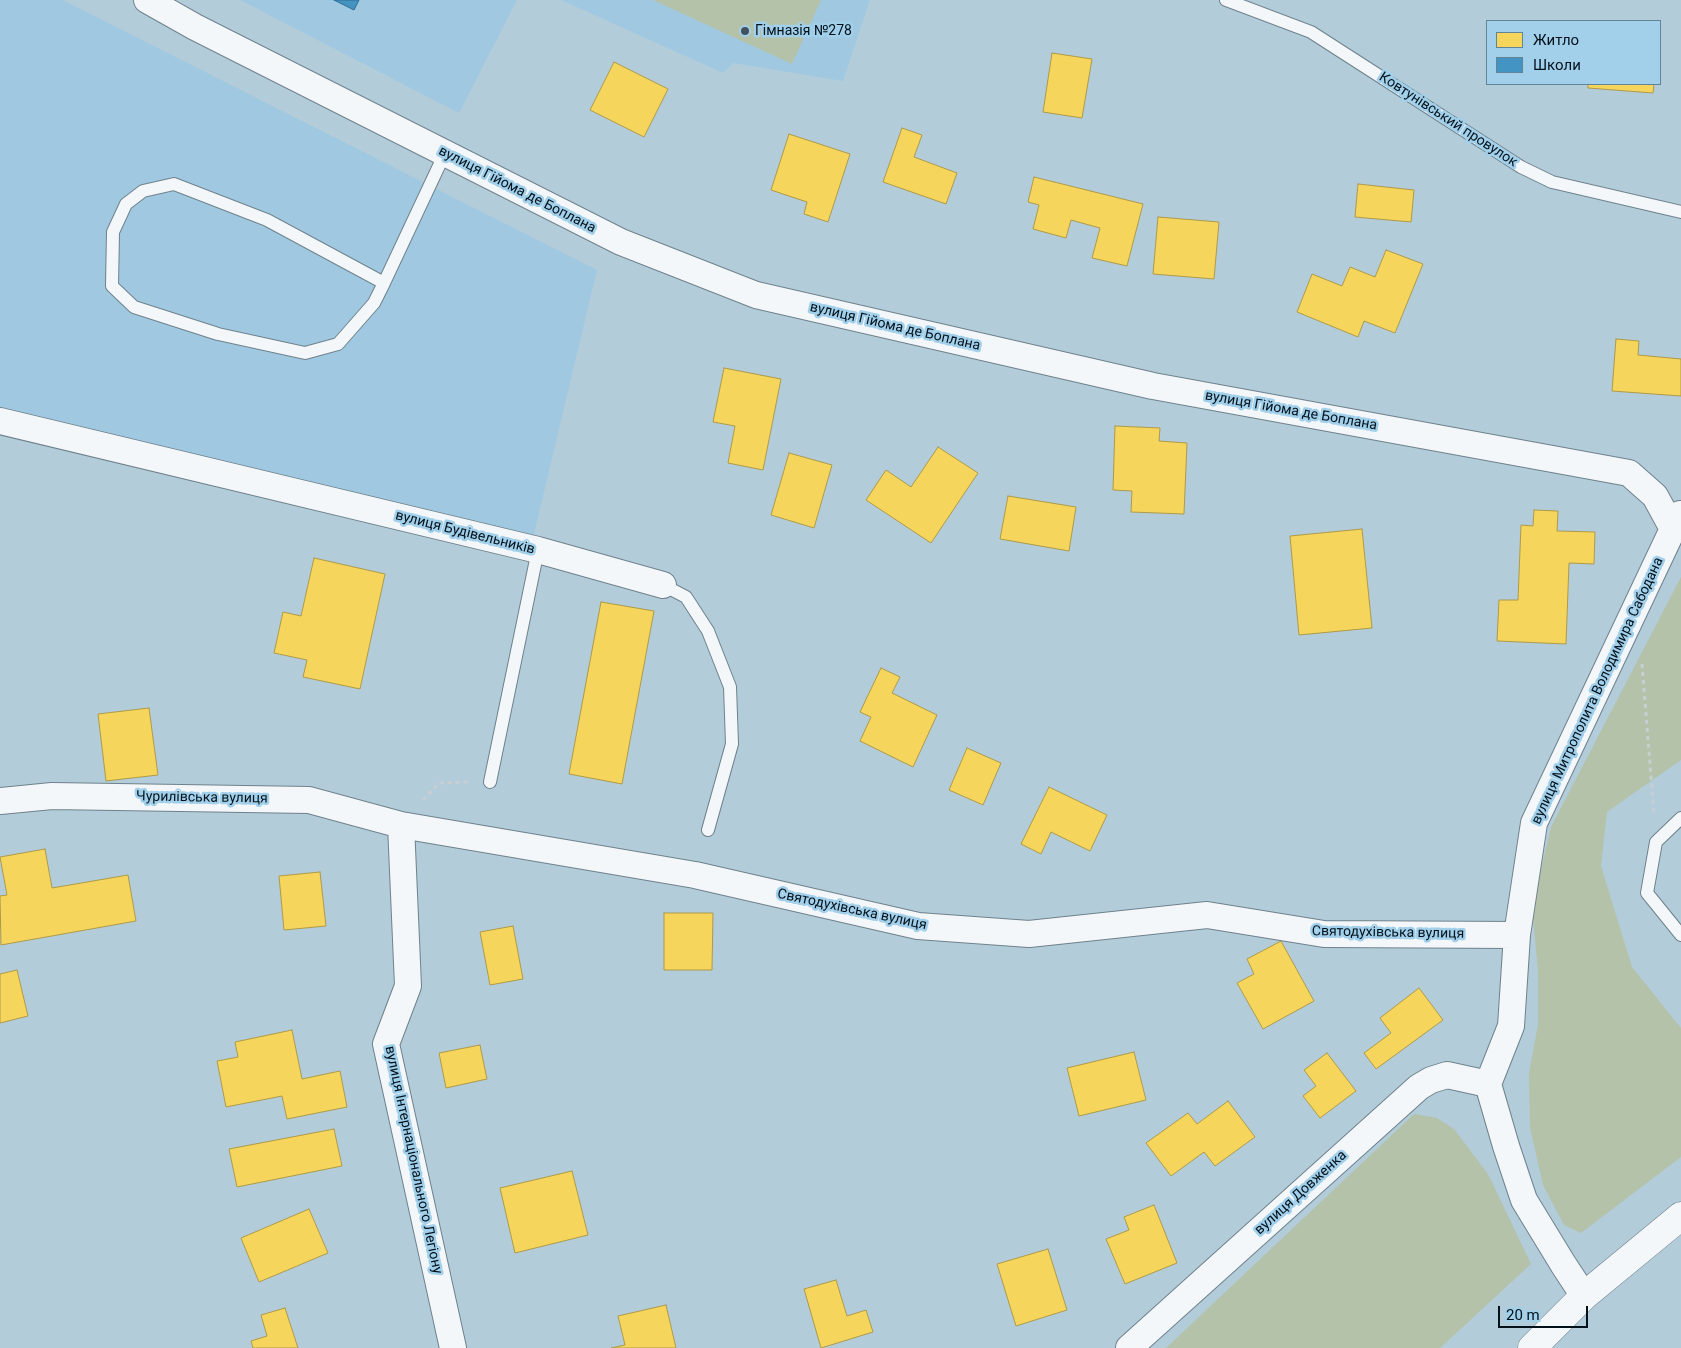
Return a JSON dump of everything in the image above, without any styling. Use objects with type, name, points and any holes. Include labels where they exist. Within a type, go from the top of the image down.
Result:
[{"type":"main road","points":[[1532,1348],[1584,1296],[1681,1216]]},
{"type":"street","name":"вулиця Гійома де Боплана","points":[[147,0],[195,27],[621,242],[756,295],[1153,386],[1629,472],[1677,520]]},
{"type":"street","name":"вулиця Будівельників","points":[[0,421],[538,550],[663,585]]},
{"type":"street","name":"вулиця Митрополита Володимира Сабодана","points":[[1488,1084],[1511,1026],[1517,935],[1534,824],[1677,520]]},
{"type":"street","name":"Чурилівська вулиця","points":[[0,801],[52,796],[310,800],[401,825]]},
{"type":"street","name":"Святодухівська вулиця","points":[[401,825],[695,875],[918,926],[1029,934],[1207,915],[1324,934],[1517,935]]},
{"type":"street","name":"вулиця Інтернаціонального Легіону","points":[[401,825],[408,986],[386,1044],[453,1348]]},
{"type":"street","name":"вулиця Довженка","points":[[1129,1348],[1419,1087],[1431,1080],[1447,1076],[1488,1084]]},
{"type":"street","points":[[1488,1084],[1524,1200],[1584,1296]]},
{"type":"lane","name":"Ковтунівський провулок","points":[[1226,0],[1311,32],[1521,167],[1552,182],[1681,212]]},
{"type":"lane","points":[[384,283],[268,220],[174,184],[142,191],[126,204],[113,232],[112,286],[134,307],[218,334],[305,353],[338,344],[374,303],[384,283],[445,154]]},
{"type":"lane","points":[[490,782],[538,550]]},
{"type":"lane","name":"вулиця Будівельників","points":[[663,585],[686,597],[708,631],[730,687],[732,744],[708,830]]},
{"type":"lane","points":[[1681,818],[1656,842],[1647,893],[1681,935]]},
{"type":"path","points":[[1641,655],[1656,842]]},
{"type":"path","points":[[401,825],[439,783],[490,782]]},
{"type":"shaded area","points":[[0,0],[63,0],[597,270],[533,538],[0,412]]},
{"type":"shaded area","points":[[240,0],[517,0],[459,113]]},
{"type":"shaded area","name":"Гімназія №278","points":[[561,0],[870,0],[843,81],[733,63],[723,73]]},
{"type":"green space","points":[[653,0],[821,0],[792,64]]},
{"type":"green space","points":[[1681,577],[1681,760],[1607,812],[1601,866],[1632,967],[1681,1028],[1681,1157],[1581,1233],[1564,1225],[1543,1185],[1530,1128],[1529,1073],[1538,1025],[1538,971],[1532,907],[1551,827]]},
{"type":"green space","points":[[1414,1114],[1437,1118],[1454,1129],[1488,1174],[1531,1264],[1440,1348],[1166,1348]]},
{"type":"building: Житло","points":[[1052,53],[1092,59],[1082,118],[1043,112]]},
{"type":"building: Житло","points":[[614,62],[668,89],[644,137],[590,110]]},
{"type":"building: Житло","points":[[1588,85],[1654,85],[1653,93],[1588,88]]},
{"type":"building: Житло","points":[[902,128],[922,135],[914,157],[957,173],[946,204],[883,182]]},
{"type":"building: Житло","points":[[789,134],[850,154],[828,222],[804,214],[807,202],[771,190]]},
{"type":"building: Житло","points":[[1034,177],[1143,204],[1127,266],[1092,258],[1100,228],[1071,220],[1066,238],[1033,229],[1039,205],[1028,202]]},
{"type":"building: Житло","points":[[1358,184],[1414,190],[1411,222],[1355,217]]},
{"type":"building: Житло","points":[[1158,217],[1219,222],[1214,279],[1153,274]]},
{"type":"building: Житло","points":[[1386,250],[1423,264],[1395,333],[1364,321],[1358,337],[1297,312],[1312,274],[1342,286],[1350,267],[1375,277]]},
{"type":"building: Житло","points":[[1616,339],[1639,341],[1638,355],[1681,359],[1681,396],[1612,391]]},
{"type":"building: Житло","points":[[724,368],[781,379],[763,470],[728,463],[735,426],[713,422]]},
{"type":"building: Житло","points":[[1115,426],[1160,428],[1159,441],[1187,443],[1184,514],[1131,512],[1132,491],[1113,490]]},
{"type":"building: Житло","points":[[938,447],[978,473],[931,543],[866,500],[886,470],[911,487]]},
{"type":"building: Житло","points":[[789,453],[832,465],[814,528],[771,515]]},
{"type":"building: Житло","points":[[1008,496],[1076,507],[1069,551],[1000,539]]},
{"type":"building: Житло","points":[[1534,510],[1558,511],[1557,531],[1595,532],[1594,564],[1569,563],[1566,644],[1497,641],[1499,600],[1518,600],[1521,525],[1533,526]]},
{"type":"building: Житло","points":[[1362,529],[1372,628],[1299,635],[1290,536]]},
{"type":"building: Житло","points":[[314,558],[385,574],[360,689],[303,677],[307,660],[274,653],[283,612],[301,616]]},
{"type":"building: Житло","points":[[601,602],[654,611],[622,784],[569,774]]},
{"type":"building: Житло","points":[[881,668],[900,677],[892,693],[937,715],[913,767],[860,741],[871,717],[860,712]]},
{"type":"building: Житло","points":[[149,708],[158,775],[106,781],[98,714]]},
{"type":"building: Житло","points":[[967,748],[1001,763],[983,805],[949,790]]},
{"type":"building: Житло","points":[[1049,787],[1107,815],[1090,851],[1051,832],[1041,854],[1021,844]]},
{"type":"building: Житло","points":[[45,849],[52,888],[128,875],[136,921],[1,945],[0,896],[7,895],[0,857]]},
{"type":"building: Житло","points":[[320,872],[326,926],[284,930],[279,876]]},
{"type":"building: Житло","points":[[664,913],[713,913],[712,970],[664,970]]},
{"type":"building: Житло","points":[[513,926],[523,979],[490,985],[480,932]]},
{"type":"building: Житло","points":[[1281,941],[1314,1001],[1263,1029],[1237,983],[1254,974],[1247,959]]},
{"type":"building: Житло","points":[[17,970],[28,1016],[0,1023],[0,974]]},
{"type":"building: Житло","points":[[1419,988],[1443,1020],[1376,1069],[1364,1053],[1391,1033],[1380,1018]]},
{"type":"building: Житло","points":[[292,1030],[302,1079],[340,1071],[347,1107],[287,1119],[282,1096],[226,1107],[217,1061],[238,1057],[235,1042]]},
{"type":"building: Житло","points":[[480,1045],[487,1079],[446,1088],[439,1053]]},
{"type":"building: Житло","points":[[1134,1052],[1146,1100],[1079,1116],[1067,1068]]},
{"type":"building: Житло","points":[[1327,1053],[1356,1091],[1320,1118],[1303,1096],[1316,1086],[1304,1070]]},
{"type":"building: Житло","points":[[1228,1101],[1255,1137],[1215,1166],[1204,1152],[1171,1176],[1146,1143],[1188,1113],[1197,1124]]},
{"type":"building: Житло","points":[[334,1129],[342,1166],[237,1187],[229,1149]]},
{"type":"building: Житло","points":[[572,1171],[588,1235],[515,1253],[500,1188]]},
{"type":"building: Житло","points":[[1154,1205],[1177,1263],[1125,1284],[1106,1239],[1129,1230],[1124,1217]]},
{"type":"building: Житло","points":[[309,1209],[328,1253],[259,1282],[241,1238]]},
{"type":"building: Житло","points":[[1048,1249],[1067,1310],[1016,1326],[997,1264]]},
{"type":"building: Житло","points":[[836,1280],[847,1316],[866,1310],[873,1332],[821,1348],[804,1289]]},
{"type":"building: Житло","points":[[666,1305],[676,1348],[611,1348],[625,1345],[618,1316]]},
{"type":"building: Житло","points":[[285,1308],[298,1348],[253,1348],[251,1341],[267,1336],[261,1315]]},
{"type":"building: Школи","points":[[334,0],[359,0],[354,10]]},
{"type":"place","name":"Гімназія №278","points":[[745,31]]}]
